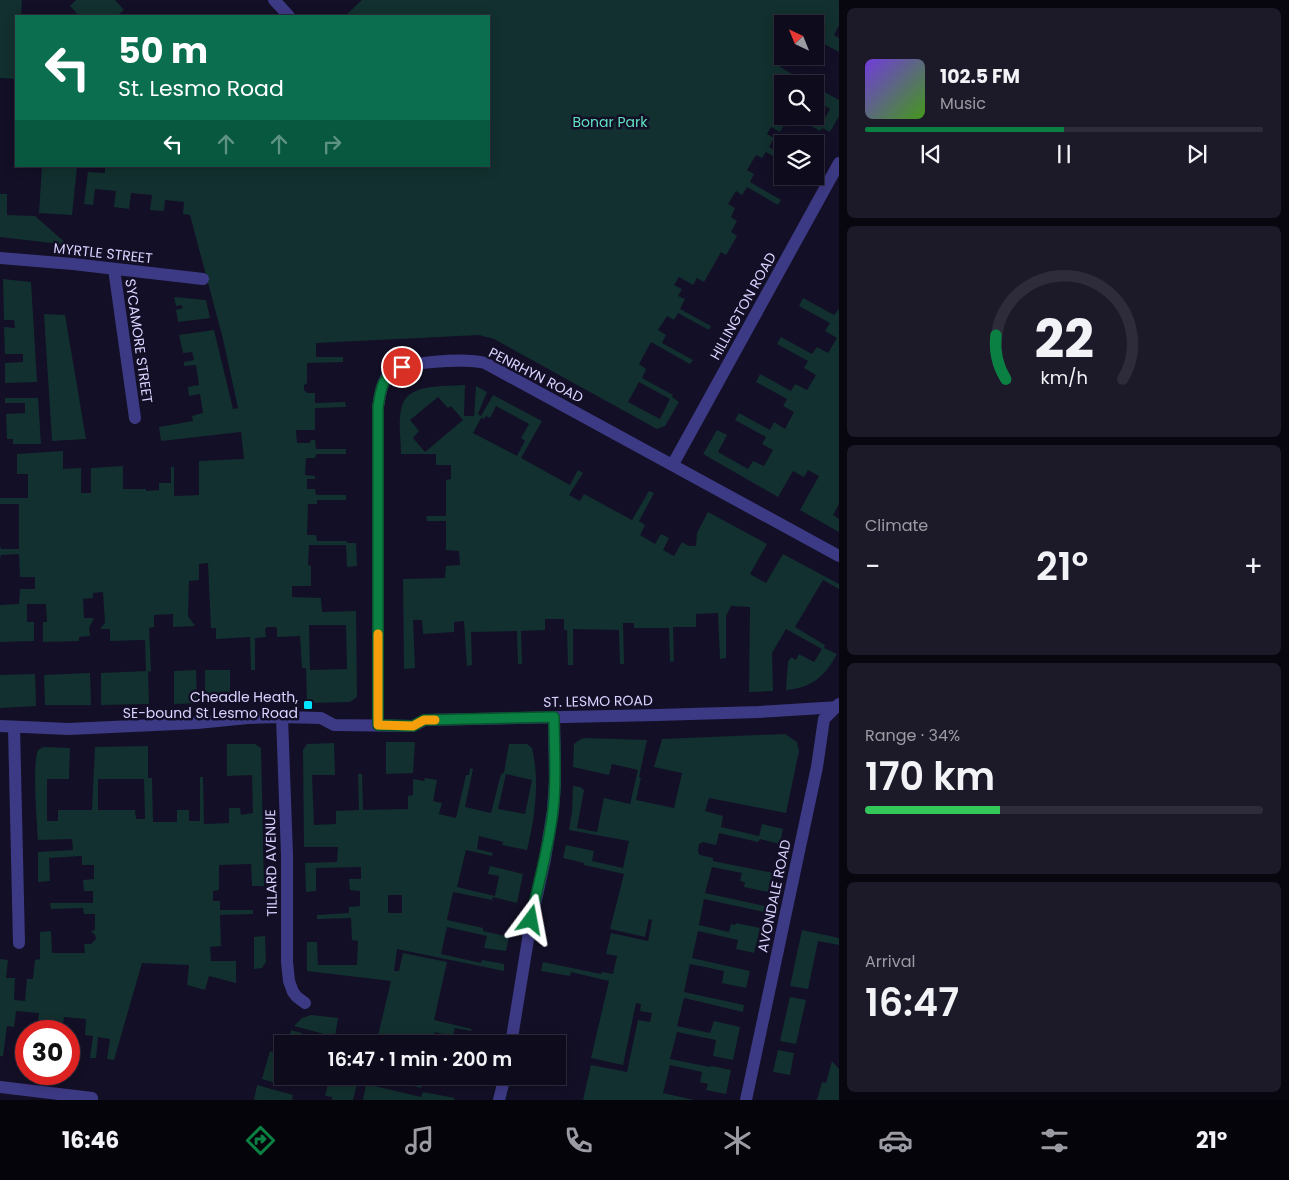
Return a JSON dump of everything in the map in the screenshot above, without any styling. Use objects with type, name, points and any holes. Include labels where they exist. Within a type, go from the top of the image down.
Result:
[{"type":"street","points":[[274,0],[288,15]]},
{"type":"street","name":"HILLINGTON ROAD","points":[[673,464],[839,163]]},
{"type":"street","name":"MYRTLE STREET","points":[[0,258],[73,264],[203,279]]},
{"type":"street","name":"SYCAMORE STREET","points":[[114,269],[136,418]]},
{"type":"street","name":"PENRHYN ROAD","points":[[378,725],[378,407],[384,382],[392,372],[416,365],[456,360],[485,363],[839,556]]},
{"type":"street","name":"ST. LESMO ROAD","points":[[0,726],[69,729],[282,717],[321,718],[334,725],[413,726],[424,720],[759,712],[838,706]]},
{"type":"street","name":"AVONDALE ROAD","points":[[746,1100],[817,767],[824,719],[838,706]]},
{"type":"street","name":"TILLARD AVENUE","points":[[282,717],[287,855],[287,962],[289,981],[297,997],[305,1003]]},
{"type":"street","points":[[513,1035],[530,927],[545,859],[553,810],[556,781],[554,717]]},
{"type":"street","points":[[14,727],[19,943]]},
{"type":"street","points":[[498,1100],[502,1085]]},
{"type":"street","points":[[0,1087],[92,1098]]},
{"type":"green space","points":[[0,0],[22,0],[21,15],[15,15],[15,79],[0,78]]},
{"type":"green space","points":[[76,0],[115,0],[124,10],[118,15],[78,15],[70,6]]},
{"type":"green space","name":"Bonar Park","points":[[362,0],[839,0],[839,25],[834,35],[839,38],[839,52],[824,44],[824,15],[774,15],[774,65],[781,65],[780,67],[794,75],[774,75],[774,125],[784,125],[780,132],[771,127],[767,134],[774,138],[769,147],[774,150],[774,156],[766,152],[762,158],[756,155],[747,170],[754,174],[750,182],[781,200],[778,205],[747,187],[742,195],[736,191],[728,204],[735,208],[731,217],[737,221],[731,232],[737,236],[726,255],[721,252],[704,282],[697,278],[693,285],[679,277],[674,285],[682,289],[678,296],[685,299],[680,309],[711,326],[709,330],[678,313],[674,320],[667,316],[658,330],[666,335],[662,343],[693,360],[690,364],[651,342],[639,364],[646,369],[642,378],[673,395],[672,397],[679,402],[665,426],[657,429],[494,339],[479,335],[316,343],[316,357],[343,357],[343,362],[307,363],[307,383],[304,385],[304,390],[307,393],[315,393],[315,403],[345,402],[346,407],[315,408],[315,430],[296,430],[297,443],[310,443],[311,440],[315,440],[316,449],[346,449],[346,454],[316,454],[315,458],[306,458],[305,475],[315,476],[315,479],[307,479],[307,489],[315,489],[316,495],[346,495],[346,500],[317,500],[317,504],[308,504],[307,535],[316,535],[317,541],[347,541],[347,543],[356,543],[357,566],[347,567],[346,545],[309,545],[308,565],[311,566],[311,586],[292,586],[292,597],[321,598],[322,612],[356,611],[357,697],[350,702],[307,703],[306,668],[302,668],[300,636],[277,637],[276,627],[267,627],[265,629],[266,637],[255,638],[255,670],[251,670],[250,637],[216,639],[216,628],[211,628],[208,563],[199,564],[199,580],[189,581],[188,616],[195,626],[173,627],[173,614],[154,615],[154,627],[149,628],[151,672],[148,671],[149,704],[101,705],[101,673],[146,671],[145,640],[110,641],[110,629],[100,629],[105,623],[103,592],[93,593],[93,598],[83,599],[84,618],[94,618],[89,628],[90,636],[79,637],[79,641],[43,642],[43,622],[47,622],[46,604],[27,604],[27,622],[34,622],[34,641],[0,642],[0,605],[19,604],[20,589],[35,589],[35,577],[20,577],[19,554],[1,555],[0,559],[0,545],[1,549],[19,549],[19,504],[0,504],[0,498],[28,498],[28,474],[17,474],[17,454],[63,451],[63,469],[81,468],[81,493],[91,493],[91,468],[123,466],[123,489],[146,489],[146,491],[159,490],[159,483],[171,483],[171,467],[174,467],[174,496],[199,495],[199,461],[244,459],[241,432],[161,441],[159,427],[193,421],[192,416],[203,413],[200,394],[189,396],[188,387],[199,385],[196,365],[184,366],[184,362],[194,360],[192,352],[183,353],[179,335],[214,330],[233,409],[238,408],[223,339],[190,215],[183,214],[184,202],[165,200],[164,211],[150,210],[152,195],[131,193],[129,209],[114,207],[116,191],[95,189],[93,205],[84,204],[88,172],[105,173],[105,167],[490,167],[490,15],[346,15]],"holes":[[[639,382],[670,399],[660,419],[628,402]],[[309,625],[346,625],[347,669],[310,670]]]},
{"type":"green space","points":[[824,92],[839,100],[839,116],[830,132],[822,128],[820,131],[809,125],[824,125],[824,120],[830,109],[824,105]]},
{"type":"green space","points":[[42,167],[77,167],[72,215],[39,213]]},
{"type":"green space","points":[[0,194],[7,194],[7,215],[35,216],[68,245],[0,237]]},
{"type":"green space","points":[[3,279],[31,282],[37,382],[5,383],[5,363],[23,362],[23,354],[5,354],[4,327],[15,328],[14,320],[4,320]]},
{"type":"green space","points":[[174,297],[206,300],[210,318],[178,322],[176,310],[183,308],[181,305],[176,306]]},
{"type":"green space","points":[[803,298],[834,315],[839,309],[839,504],[833,515],[839,519],[839,532],[800,510],[819,476],[808,470],[804,477],[793,471],[778,497],[703,454],[717,430],[727,435],[718,452],[748,469],[753,461],[764,466],[773,450],[762,444],[766,437],[735,420],[739,413],[770,430],[774,422],[785,429],[794,412],[783,406],[787,399],[756,382],[760,374],[791,391],[795,384],[807,390],[816,375],[804,368],[808,361],[777,344],[781,337],[812,354],[817,347],[828,353],[837,338],[825,331],[830,323],[799,306]]},
{"type":"green space","points":[[44,314],[65,315],[86,439],[52,441]]},
{"type":"green space","points":[[465,385],[464,416],[474,416],[476,386],[487,392],[478,414],[481,416],[493,395],[542,421],[521,458],[570,485],[578,470],[583,473],[569,495],[580,501],[584,494],[632,520],[649,491],[654,493],[639,521],[645,525],[640,535],[655,544],[661,534],[669,538],[663,550],[674,556],[682,542],[689,546],[696,546],[697,533],[708,512],[767,544],[750,574],[766,583],[783,554],[839,584],[839,589],[823,580],[795,627],[825,645],[824,648],[837,654],[828,669],[810,684],[786,690],[788,662],[791,657],[796,660],[799,654],[814,662],[822,649],[786,629],[772,653],[773,691],[749,692],[750,607],[731,606],[726,616],[726,658],[720,659],[718,613],[696,614],[696,627],[673,627],[674,661],[670,662],[669,628],[634,628],[634,623],[623,623],[624,664],[620,664],[619,630],[573,629],[573,665],[568,665],[567,630],[564,630],[564,619],[545,619],[545,630],[521,631],[522,664],[518,664],[517,631],[471,632],[472,665],[467,666],[464,621],[454,622],[454,632],[423,634],[422,620],[413,620],[415,668],[404,669],[403,579],[445,578],[446,566],[460,565],[459,551],[446,550],[446,521],[427,521],[426,516],[446,516],[446,480],[451,479],[451,465],[436,465],[436,454],[401,454],[401,410],[404,401],[417,390],[437,386]],"holes":[[[438,397],[448,408],[451,406],[463,420],[425,452],[413,438],[419,431],[410,420]],[[496,406],[529,424],[521,438],[525,441],[517,456],[473,433],[481,418],[484,419],[486,416],[490,418]]]},
{"type":"green space","points":[[5,398],[38,398],[41,444],[13,444],[13,439],[7,439],[6,414],[25,413],[25,403],[5,403]]},
{"type":"green space","points":[[196,670],[197,703],[174,704],[174,671]]},
{"type":"green space","points":[[205,670],[230,670],[230,703],[205,703]]},
{"type":"green space","points":[[90,673],[91,705],[45,705],[44,675]]},
{"type":"green space","points":[[35,674],[36,706],[0,708],[0,675]]},
{"type":"green space","points":[[785,734],[797,742],[799,751],[786,813],[709,798],[705,811],[723,816],[721,827],[759,836],[762,824],[783,829],[780,844],[760,839],[758,842],[719,833],[716,845],[703,842],[699,844],[698,852],[700,855],[713,858],[713,861],[773,873],[768,892],[744,887],[745,882],[740,881],[742,873],[712,867],[705,893],[765,906],[764,912],[704,899],[699,925],[729,932],[731,924],[735,925],[736,923],[760,928],[754,953],[736,949],[738,940],[698,931],[692,958],[750,971],[746,988],[722,983],[724,971],[690,964],[684,992],[744,1005],[743,1012],[684,998],[677,1026],[710,1033],[714,1021],[740,1027],[733,1060],[713,1056],[716,1040],[677,1032],[670,1059],[731,1070],[726,1094],[706,1090],[708,1084],[700,1082],[702,1072],[670,1065],[663,1093],[694,1100],[583,1100],[591,1065],[627,1072],[638,1020],[650,1022],[652,1013],[640,1011],[641,1004],[636,1003],[623,1065],[591,1058],[609,981],[571,972],[570,976],[541,971],[543,962],[601,974],[602,972],[613,974],[617,956],[606,954],[611,933],[648,941],[652,920],[649,919],[645,937],[610,929],[624,874],[563,858],[566,845],[594,851],[592,861],[623,868],[629,841],[569,830],[573,786],[584,790],[577,828],[597,832],[604,798],[630,804],[638,770],[612,764],[609,775],[573,767],[574,744],[585,738],[647,740],[636,800],[674,808],[682,773],[654,767],[662,739]]},
{"type":"green space","points":[[386,742],[415,742],[413,773],[386,774]]},
{"type":"green space","points":[[334,743],[335,775],[312,775],[314,825],[336,824],[336,811],[359,810],[358,774],[362,774],[363,810],[408,809],[408,796],[413,795],[413,779],[424,781],[425,778],[437,780],[433,801],[442,803],[439,814],[456,818],[466,775],[469,775],[470,768],[473,769],[465,807],[491,813],[501,774],[504,773],[509,744],[527,744],[532,748],[536,774],[536,799],[527,850],[502,845],[503,842],[479,836],[477,849],[493,853],[492,856],[466,850],[457,887],[495,896],[499,876],[488,874],[490,866],[523,874],[517,903],[493,897],[492,900],[453,892],[447,920],[483,928],[483,931],[509,937],[506,951],[484,948],[487,936],[447,927],[441,954],[481,963],[482,960],[504,964],[504,971],[397,949],[394,971],[399,971],[403,953],[447,962],[434,1020],[472,1029],[471,1031],[455,1028],[453,1035],[435,1032],[434,1035],[378,1035],[391,981],[307,971],[307,942],[317,942],[318,965],[357,965],[358,941],[352,940],[351,918],[317,919],[317,915],[349,913],[349,907],[360,906],[360,891],[350,890],[349,879],[361,879],[361,867],[316,868],[316,891],[306,892],[305,863],[337,862],[338,847],[304,847],[303,750],[307,744]],"holes":[[[506,774],[532,780],[525,814],[498,809]],[[388,895],[402,895],[402,913],[388,913]]]},
{"type":"green space","points":[[227,744],[255,744],[261,748],[264,886],[252,886],[251,864],[219,865],[219,890],[213,891],[213,901],[220,901],[220,910],[253,910],[253,914],[220,915],[221,946],[210,947],[211,961],[236,961],[236,983],[209,976],[205,990],[187,985],[189,965],[142,963],[114,1060],[107,1059],[110,1039],[98,1037],[96,1058],[90,1058],[93,1036],[85,1035],[86,1019],[64,1017],[64,1020],[38,1020],[39,1013],[16,1011],[14,1027],[7,1026],[3,1056],[0,1056],[0,959],[8,960],[6,978],[15,978],[14,1000],[25,1001],[27,979],[33,979],[35,960],[40,959],[40,932],[51,931],[52,953],[85,953],[84,944],[91,944],[96,939],[91,931],[95,930],[95,914],[84,914],[83,908],[51,909],[50,903],[93,903],[93,891],[84,891],[83,880],[94,879],[94,865],[82,865],[82,856],[49,858],[50,881],[38,882],[38,852],[73,850],[72,839],[38,840],[35,767],[38,750],[43,747],[70,748],[69,779],[47,779],[47,821],[58,821],[58,810],[92,810],[95,747],[148,746],[148,778],[152,778],[153,822],[177,822],[177,810],[189,810],[189,821],[200,821],[200,777],[203,777],[204,824],[229,823],[229,808],[240,808],[241,815],[253,813],[252,775],[227,776]],"holes":[[[98,779],[144,779],[145,819],[136,819],[135,810],[98,810]]]},
{"type":"green space","points":[[802,930],[839,938],[839,945],[818,941],[808,989],[790,986]]},
{"type":"green space","points":[[265,936],[266,962],[262,968],[254,969],[254,937]]},
{"type":"green space","points":[[790,997],[806,1000],[796,1044],[780,1041]]},
{"type":"green space","points":[[311,1015],[338,1018],[335,1035],[328,1035],[294,1026],[302,1018]]},
{"type":"green space","points":[[291,1030],[302,1033],[301,1035],[290,1035]]},
{"type":"green space","points":[[778,1050],[794,1053],[790,1075],[773,1072]]},
{"type":"green space","points":[[270,1051],[274,1052],[274,1082],[262,1079]]},
{"type":"green space","points":[[832,1061],[839,1069],[839,1100],[817,1100],[822,1082],[826,1083]]},
{"type":"green space","points":[[257,1085],[293,1095],[292,1100],[254,1100]]},
{"type":"green space","points":[[328,1085],[357,1085],[353,1100],[332,1100],[332,1097],[325,1096]]},
{"type":"green space","points":[[366,1085],[421,1097],[423,1092],[455,1098],[454,1100],[363,1100]]},
{"type":"green space","points":[[410,1085],[422,1085],[421,1088]]},
{"type":"slow traffic","points":[[378,634],[378,725],[413,726],[424,720],[435,720]]},
{"type":"place","name":"Cheadle Heath, SE-bound St Lesmo Road","points":[[308,705]]},
{"type":"route","points":[[402,367],[392,372],[384,382],[378,407],[378,725],[413,726],[424,720],[554,717],[556,781],[553,810],[545,859],[531,920]]}]
